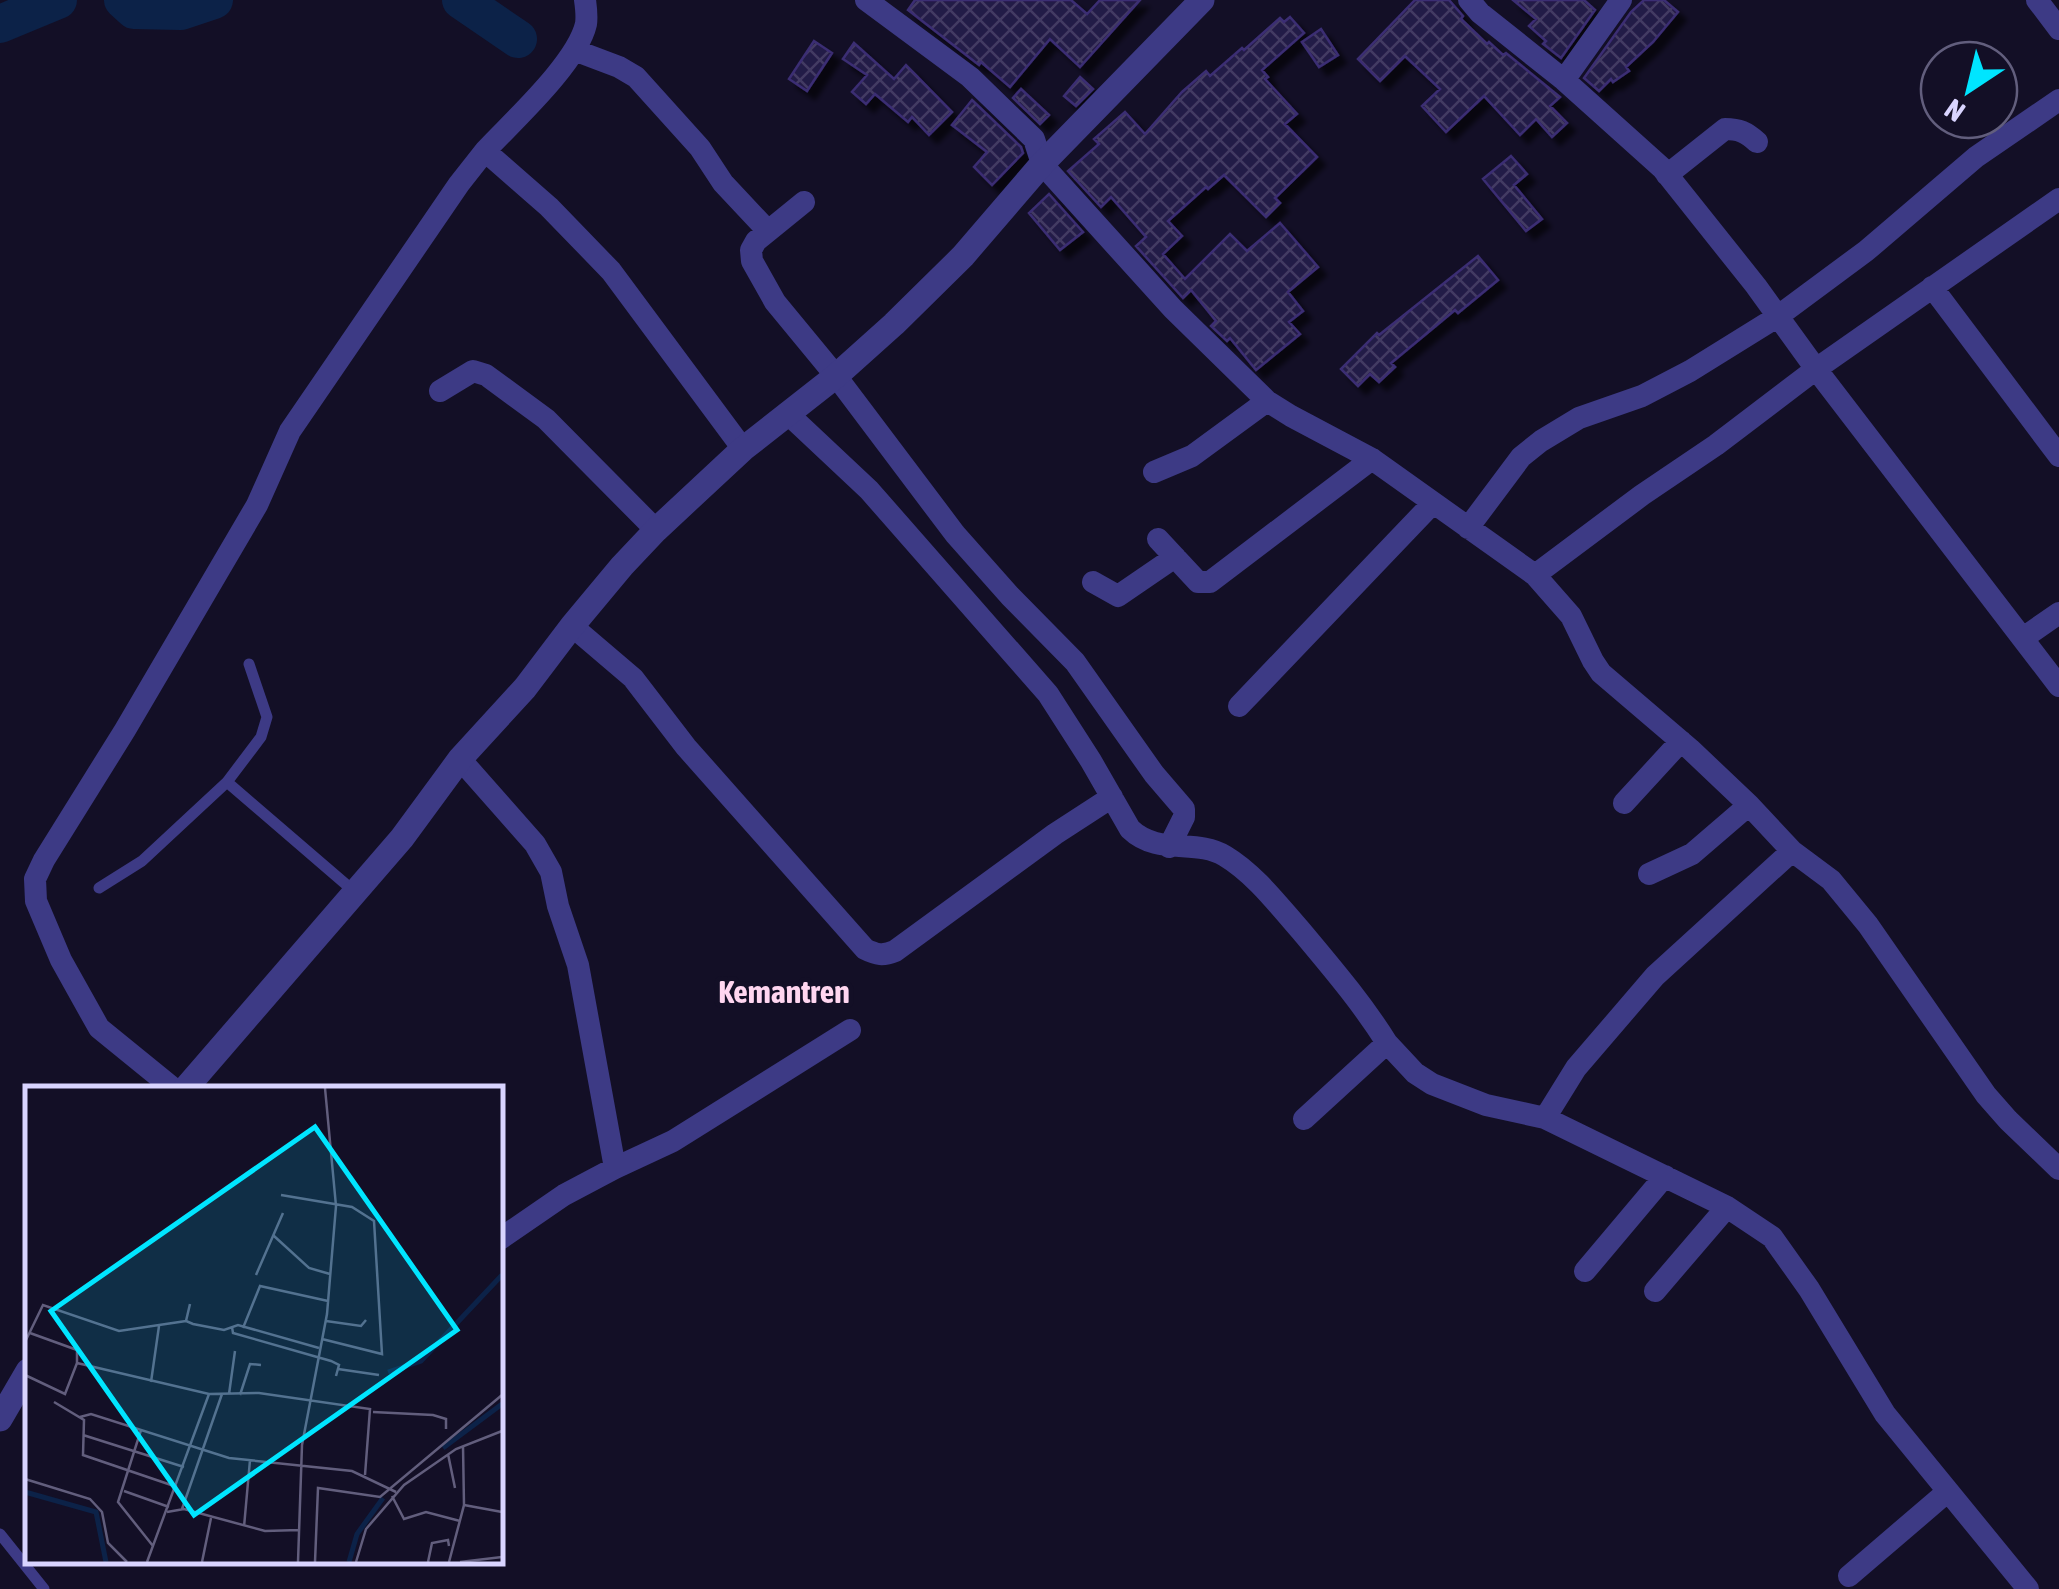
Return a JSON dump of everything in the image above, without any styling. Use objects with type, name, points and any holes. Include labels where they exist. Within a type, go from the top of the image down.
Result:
[{"type":"street","points":[[170,1086],[99,1028],[61,960],[36,901],[35,880],[257,505],[290,431],[459,184],[574,50],[586,24],[586,0]]},
{"type":"street","points":[[866,0],[970,78],[1034,139],[1042,164],[1173,309],[1268,400],[1290,416],[1372,459],[1535,576],[1572,616],[1601,673],[1681,742],[1792,851],[1830,880],[1868,924],[1986,1094],[2059,1169]]},
{"type":"street","points":[[189,1086],[402,838],[460,759],[525,688],[622,566],[743,449],[836,376],[963,256],[1042,164],[1202,0]]},
{"type":"street","points":[[1564,80],[1621,0]]},
{"type":"street","points":[[2038,0],[2059,29]]},
{"type":"street","points":[[1480,4],[1667,175],[1756,286],[2059,686]]},
{"type":"street","points":[[574,50],[627,72],[700,148],[723,182],[768,231]]},
{"type":"street","points":[[1468,528],[1521,458],[1541,441],[1579,418],[1642,396],[1690,371],[1777,317],[1866,251],[1976,157],[2059,100]]},
{"type":"street","points":[[1667,175],[1725,130],[1746,132],[1757,142]]},
{"type":"street","points":[[485,151],[611,271],[743,449]]},
{"type":"street","points":[[804,202],[750,250],[775,302],[836,376],[929,531],[1062,678],[1123,738],[1184,809],[1176,833]]},
{"type":"street","points":[[1535,576],[1932,287],[2055,209]]},
{"type":"street","points":[[1932,287],[2059,456]]},
{"type":"street","points":[[440,391],[473,371],[486,374],[546,419],[656,530]]},
{"type":"street","points":[[1154,472],[1182,462],[1268,400]]},
{"type":"street","points":[[799,404],[869,490],[929,531],[1010,596],[1062,678],[1112,797],[1138,837],[1176,833],[1226,856],[1240,867],[1265,890],[1360,1001],[1387,1042],[1432,1084],[1486,1104],[1552,1107],[1665,1176],[1758,1226],[1779,1245],[1809,1289],[1884,1414],[2028,1589]]},
{"type":"street","points":[[1158,539],[1198,582],[1210,582],[1372,459]]},
{"type":"street","points":[[1239,706],[1432,502]]},
{"type":"street","points":[[1093,582],[1118,596],[1175,557]]},
{"type":"street","points":[[2023,638],[2059,613]]},
{"type":"street","points":[[572,626],[632,678],[726,794],[865,949],[876,954],[895,951],[1112,797]]},
{"type":"street","points":[[1096,758],[1123,738]]},
{"type":"street","points":[[1624,803],[1681,742]]},
{"type":"street","points":[[460,759],[536,844],[551,872],[578,965],[614,1168]]},
{"type":"street","points":[[1649,874],[1692,854],[1748,805]]},
{"type":"street","points":[[1552,1107],[1597,1042],[1654,976],[1792,851]]},
{"type":"street","points":[[502,1238],[564,1195],[673,1141],[850,1030]]},
{"type":"street","points":[[1304,1118],[1387,1042]]},
{"type":"street","points":[[1585,1271],[1665,1176]]},
{"type":"street","points":[[1654,1291],[1727,1207]]},
{"type":"street","points":[[0,1420],[25,1376]]},
{"type":"street","points":[[1849,1576],[1948,1492]]},
{"type":"lane","points":[[99,888],[142,860],[227,782],[261,737],[267,717],[250,664]]},
{"type":"lane","points":[[227,782],[356,892]]},
{"type":"lane","points":[[0,1534],[44,1589]]},
{"type":"building","points":[[915,0],[1071,0],[1087,14],[1100,0],[1140,0],[1080,67],[1050,39],[1010,87],[908,10]]},
{"type":"building","points":[[1415,0],[1449,0],[1463,16],[1461,19],[1487,44],[1503,55],[1506,53],[1560,97],[1550,106],[1567,123],[1552,137],[1536,119],[1520,135],[1484,96],[1446,132],[1422,106],[1440,89],[1405,56],[1380,81],[1358,59]]},
{"type":"building","points":[[1513,0],[1584,0],[1595,10],[1561,58],[1529,26],[1536,19]]},
{"type":"building","points":[[1644,0],[1664,0],[1678,12],[1626,67],[1629,71],[1613,82],[1611,79],[1599,91],[1584,78]]},
{"type":"building","points":[[1290,17],[1304,33],[1262,70],[1268,77],[1265,79],[1297,114],[1285,124],[1317,157],[1275,198],[1280,203],[1266,217],[1224,175],[1168,221],[1182,236],[1163,254],[1185,279],[1230,234],[1247,251],[1280,223],[1318,267],[1288,292],[1303,311],[1289,322],[1300,334],[1256,370],[1230,338],[1227,341],[1211,326],[1216,321],[1191,290],[1183,298],[1136,246],[1146,237],[1111,197],[1101,207],[1068,171],[1099,144],[1094,139],[1125,112],[1145,134],[1206,71],[1210,76],[1280,18],[1284,22]]},
{"type":"building","points":[[1321,29],[1338,55],[1319,67],[1302,42]]},
{"type":"building","points":[[814,41],[832,53],[807,91],[789,79]]},
{"type":"building","points":[[854,43],[894,79],[906,65],[952,112],[929,135],[912,117],[908,122],[875,94],[866,104],[852,92],[867,75],[843,59]]},
{"type":"building","points":[[1080,77],[1093,89],[1076,106],[1064,96]]},
{"type":"building","points":[[1021,89],[1049,115],[1040,124],[1013,98]]},
{"type":"building","points":[[972,100],[1023,153],[992,185],[974,167],[987,152],[952,125]]},
{"type":"building","points":[[1511,156],[1527,174],[1514,185],[1542,219],[1526,231],[1483,179]]},
{"type":"building","points":[[1049,194],[1083,232],[1060,250],[1029,213]]},
{"type":"building","points":[[1478,256],[1498,280],[1391,363],[1395,367],[1379,382],[1370,374],[1358,386],[1341,369],[1377,333]]},
{"type":"waterway","points":[[0,24],[58,0]]},
{"type":"waterway","points":[[123,0],[134,10],[181,11],[214,0]]},
{"type":"waterway","points":[[461,0],[518,39]]},
{"type":"district","name":"Kemantren","points":[[784,992]]}]
